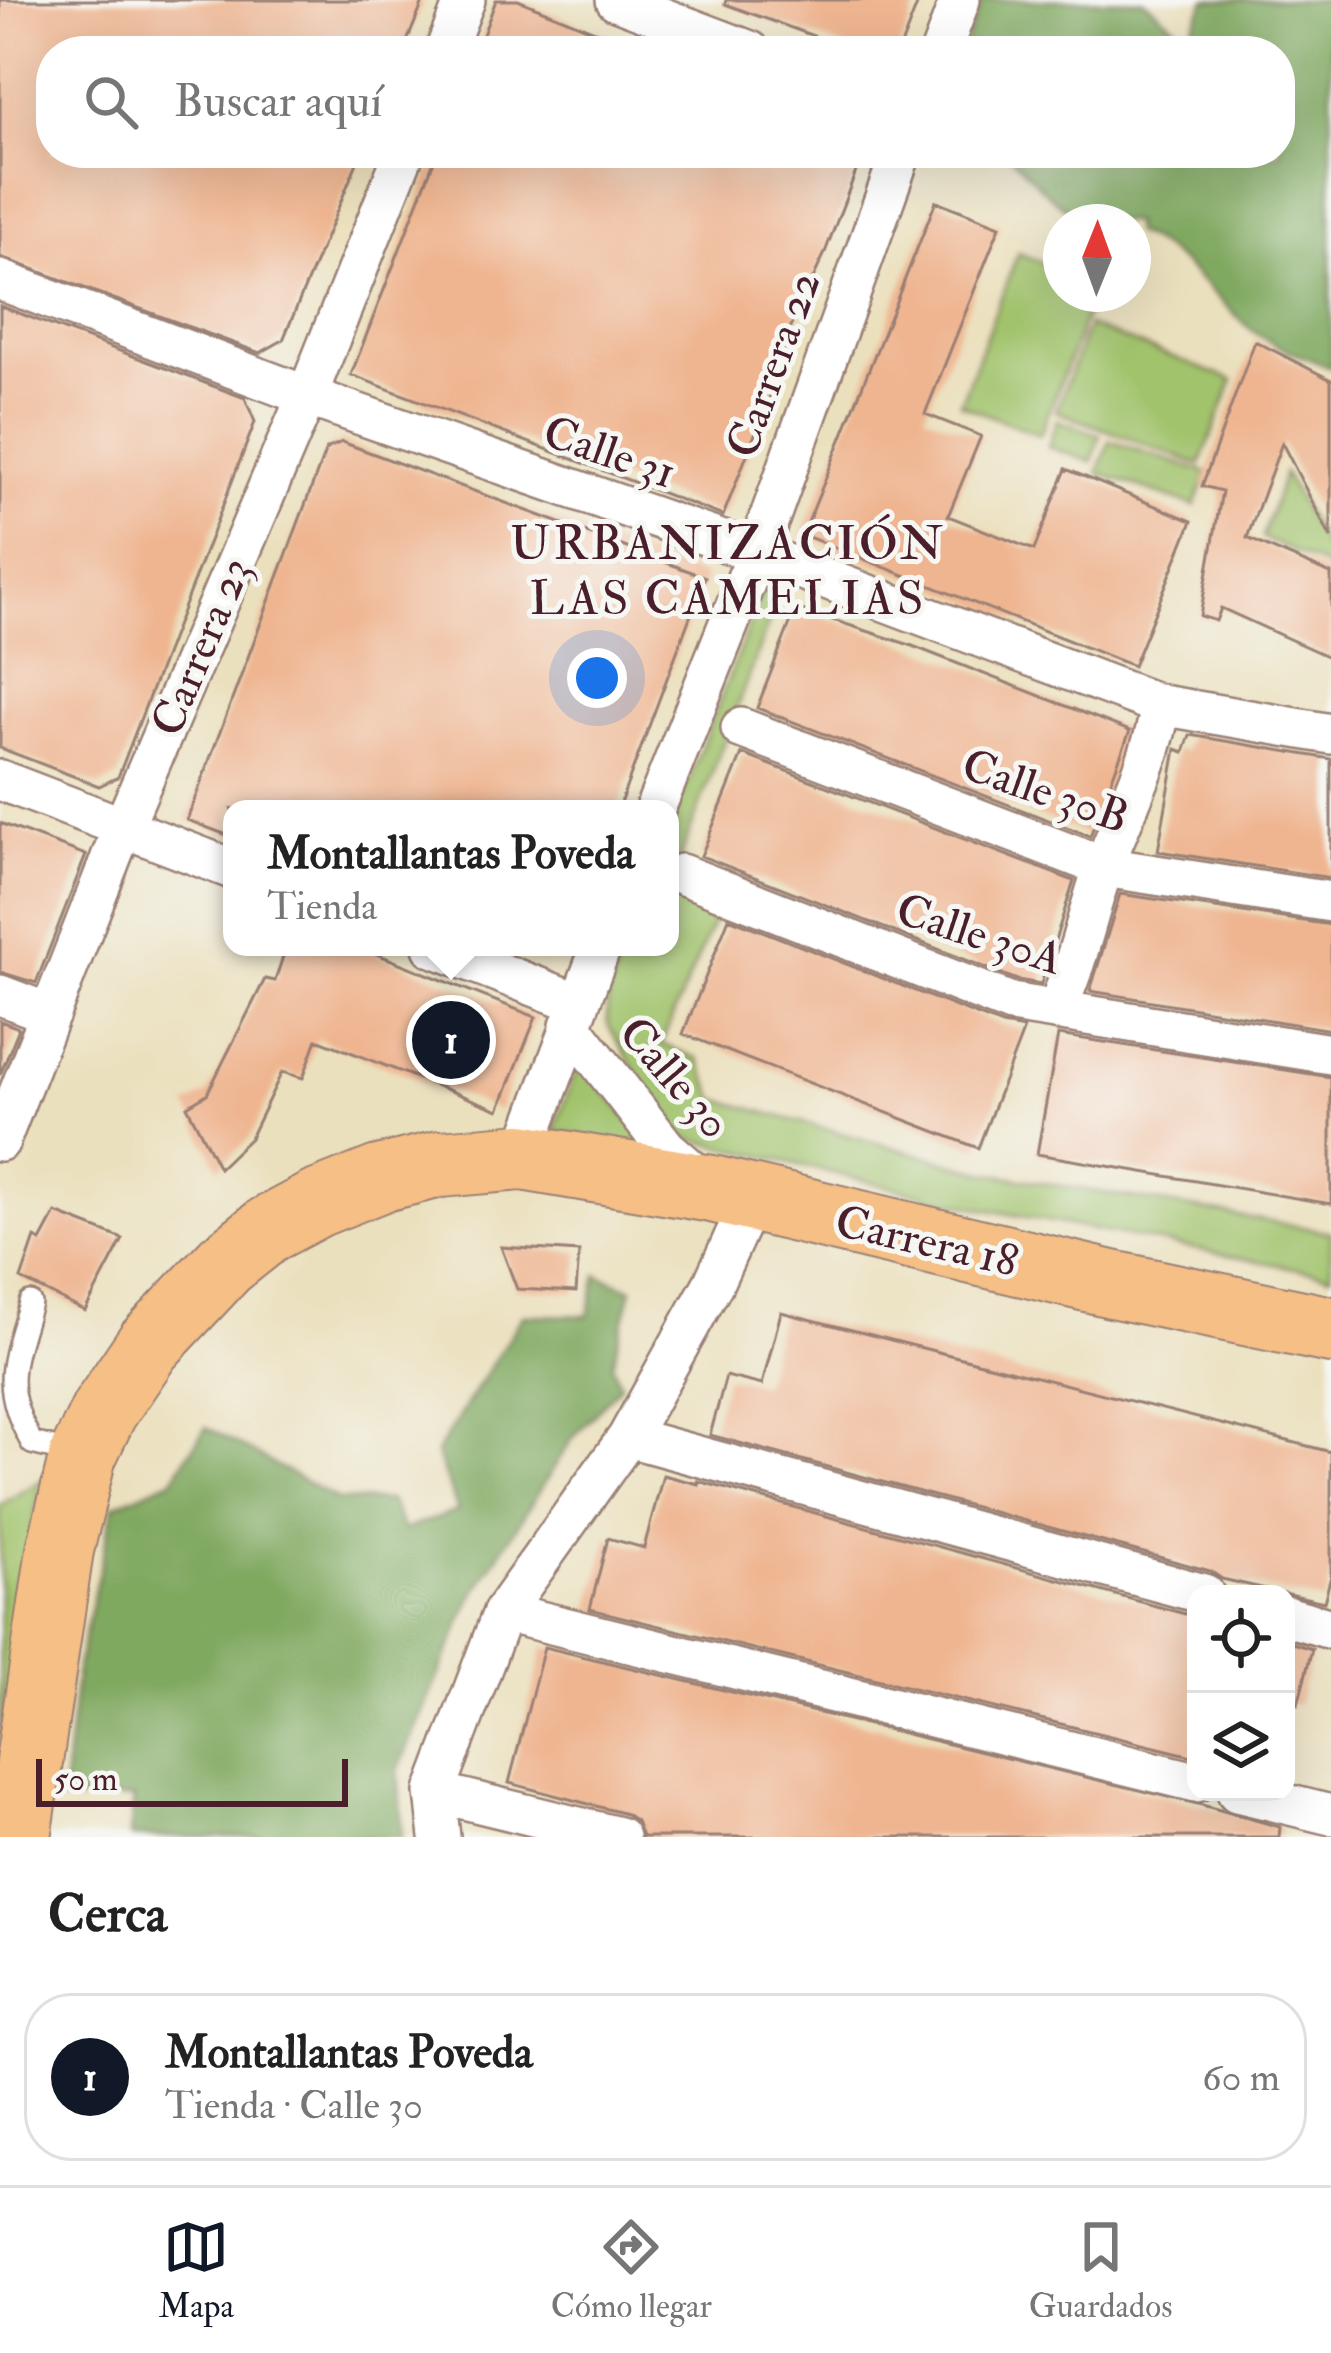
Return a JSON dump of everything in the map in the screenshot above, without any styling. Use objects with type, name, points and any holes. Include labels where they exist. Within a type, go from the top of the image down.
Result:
[{"type":"highway","name":"Carrera 18","points":[[522,1157],[732,1193],[1112,1285],[1331,1330]]},
{"type":"highway","points":[[18,1837],[60,1550],[83,1455],[104,1411],[148,1346],[225,1264],[269,1229],[316,1204],[379,1179],[440,1164],[522,1157]]},
{"type":"street","points":[[451,36],[465,0]]},
{"type":"street","points":[[616,0],[711,36]]},
{"type":"street","points":[[946,36],[960,0]]},
{"type":"street","name":"Carrera 23","points":[[0,1141],[123,826],[307,396],[398,168]]},
{"type":"street","name":"Carrera 22","points":[[659,800],[757,553],[897,168]]},
{"type":"street","name":"Calle 31","points":[[0,280],[307,396],[757,553],[1161,706],[1331,734]]},
{"type":"street","points":[[1056,1010],[1104,866],[1155,740],[1161,706]]},
{"type":"street","name":"Calle 30B","points":[[741,728],[1104,866],[1331,902]]},
{"type":"street","points":[[0,780],[223,865]]},
{"type":"street","name":"Calle 30A","points":[[681,874],[1011,1003],[1331,1054]]},
{"type":"street","name":"Calle 30","points":[[452,956],[574,1014],[666,1148],[732,1193]]},
{"type":"street","points":[[522,1157],[597,956]]},
{"type":"street","points":[[0,995],[50,1014]]},
{"type":"street","points":[[440,1837],[435,1792],[503,1612],[628,1437],[713,1284],[732,1193]]},
{"type":"street","points":[[628,1437],[1187,1589]]},
{"type":"street","points":[[503,1612],[1187,1780]]},
{"type":"street","points":[[1295,1619],[1331,1629]]},
{"type":"street","points":[[435,1792],[619,1837]]},
{"type":"street","points":[[1274,1801],[1331,1815]]},
{"type":"lane","points":[[30,1304],[8,1379],[13,1412],[32,1444],[83,1455]]},
{"type":"green space","points":[[982,0],[1144,0],[1187,36],[968,36]]},
{"type":"green space","points":[[1206,0],[1331,0],[1331,368],[1252,330],[1181,262],[1151,241],[1151,204],[1060,204],[1022,168],[1295,168],[1295,36],[1188,36]]},
{"type":"green space","points":[[1018,253],[1043,263],[1043,312],[1087,312],[1040,435],[960,404]]},
{"type":"green space","points":[[1088,326],[1233,380],[1200,465],[1056,411]]},
{"type":"green space","points":[[1057,420],[1100,435],[1092,462],[1048,447]]},
{"type":"green space","points":[[1110,441],[1207,473],[1195,506],[1098,473]]},
{"type":"green space","points":[[1284,473],[1331,559],[1331,569],[1262,538]]},
{"type":"green space","points":[[763,590],[781,590],[679,860],[679,804]]},
{"type":"green space","points":[[679,886],[713,922],[661,1044],[699,1059],[716,1099],[987,1173],[1331,1232],[1331,1275],[979,1208],[674,1135],[608,1025],[622,956],[679,956]]},
{"type":"green space","points":[[580,1060],[655,1151],[554,1131]]},
{"type":"green space","points":[[597,1275],[632,1289],[612,1364],[620,1385],[572,1439],[472,1597],[398,1770],[402,1837],[130,1837],[134,1798],[62,1800],[77,1668],[114,1505],[172,1480],[206,1427],[338,1500],[390,1501],[403,1530],[458,1511],[436,1453],[523,1315],[588,1316]]},
{"type":"green space","points":[[42,1480],[25,1565],[0,1739],[0,1505]]},
{"type":"building","points":[[0,0],[424,0],[409,36],[36,36],[36,168],[355,168],[283,340],[260,353],[0,257]]},
{"type":"building","points":[[496,0],[518,0],[607,36],[483,36]]},
{"type":"building","points":[[726,0],[919,0],[905,36],[814,36],[725,4]]},
{"type":"building","points":[[431,168],[857,168],[781,347],[788,350],[723,516],[351,375]]},
{"type":"building","points":[[936,201],[1000,226],[925,414],[981,436],[948,516],[1034,550],[1066,469],[1192,521],[1133,666],[803,535]]},
{"type":"building","points":[[0,306],[245,398],[255,422],[118,777],[99,786],[0,748]]},
{"type":"building","points":[[1255,341],[1331,380],[1331,538],[1282,443],[1247,538],[1331,574],[1331,658],[1221,608],[1216,621],[1200,616],[1222,491],[1202,486]]},
{"type":"building","points":[[342,442],[705,577],[621,800],[223,800],[223,834],[187,820],[326,449]]},
{"type":"building","points":[[796,608],[910,645],[1130,731],[1090,836],[757,708]]},
{"type":"building","points":[[1190,735],[1331,759],[1331,878],[1158,851],[1176,749],[1184,752]]},
{"type":"building","points":[[742,754],[1074,881],[1041,984],[1017,980],[701,856]]},
{"type":"building","points":[[0,823],[86,855],[36,983],[0,972]]},
{"type":"building","points":[[1120,894],[1331,925],[1331,1030],[1090,991]]},
{"type":"building","points":[[729,918],[1002,1025],[1024,1029],[978,1148],[683,1034]]},
{"type":"building","points":[[283,956],[382,956],[536,1017],[499,1110],[317,1039],[303,1078],[282,1072],[250,1138],[219,1168],[187,1106],[207,1094],[265,979],[275,981]]},
{"type":"building","points":[[0,1021],[19,1028],[0,1075]]},
{"type":"building","points":[[1058,1035],[1331,1077],[1331,1204],[1037,1154]]},
{"type":"building","points":[[56,1213],[123,1239],[85,1311],[21,1279],[35,1238],[41,1241]]},
{"type":"building","points":[[501,1247],[579,1252],[576,1292],[517,1289]]},
{"type":"building","points":[[781,1312],[1331,1452],[1331,1576],[1324,1602],[1295,1595],[1295,1585],[1249,1585],[1222,1579],[1210,1571],[710,1435],[726,1376],[762,1385]]},
{"type":"building","points":[[663,1475],[1187,1615],[1187,1755],[590,1609],[608,1538],[644,1548]]},
{"type":"building","points":[[1295,1644],[1312,1649],[1295,1705]]},
{"type":"building","points":[[544,1647],[1202,1805],[1280,1827],[1279,1837],[642,1837],[636,1821],[626,1814],[509,1783]]},
{"type":"place","name":"Montallantas Poveda","points":[[451,1040]]},
{"type":"district","name":"URBANIZACIÓN LAS CAMELIAS","points":[[728,570]]}]
